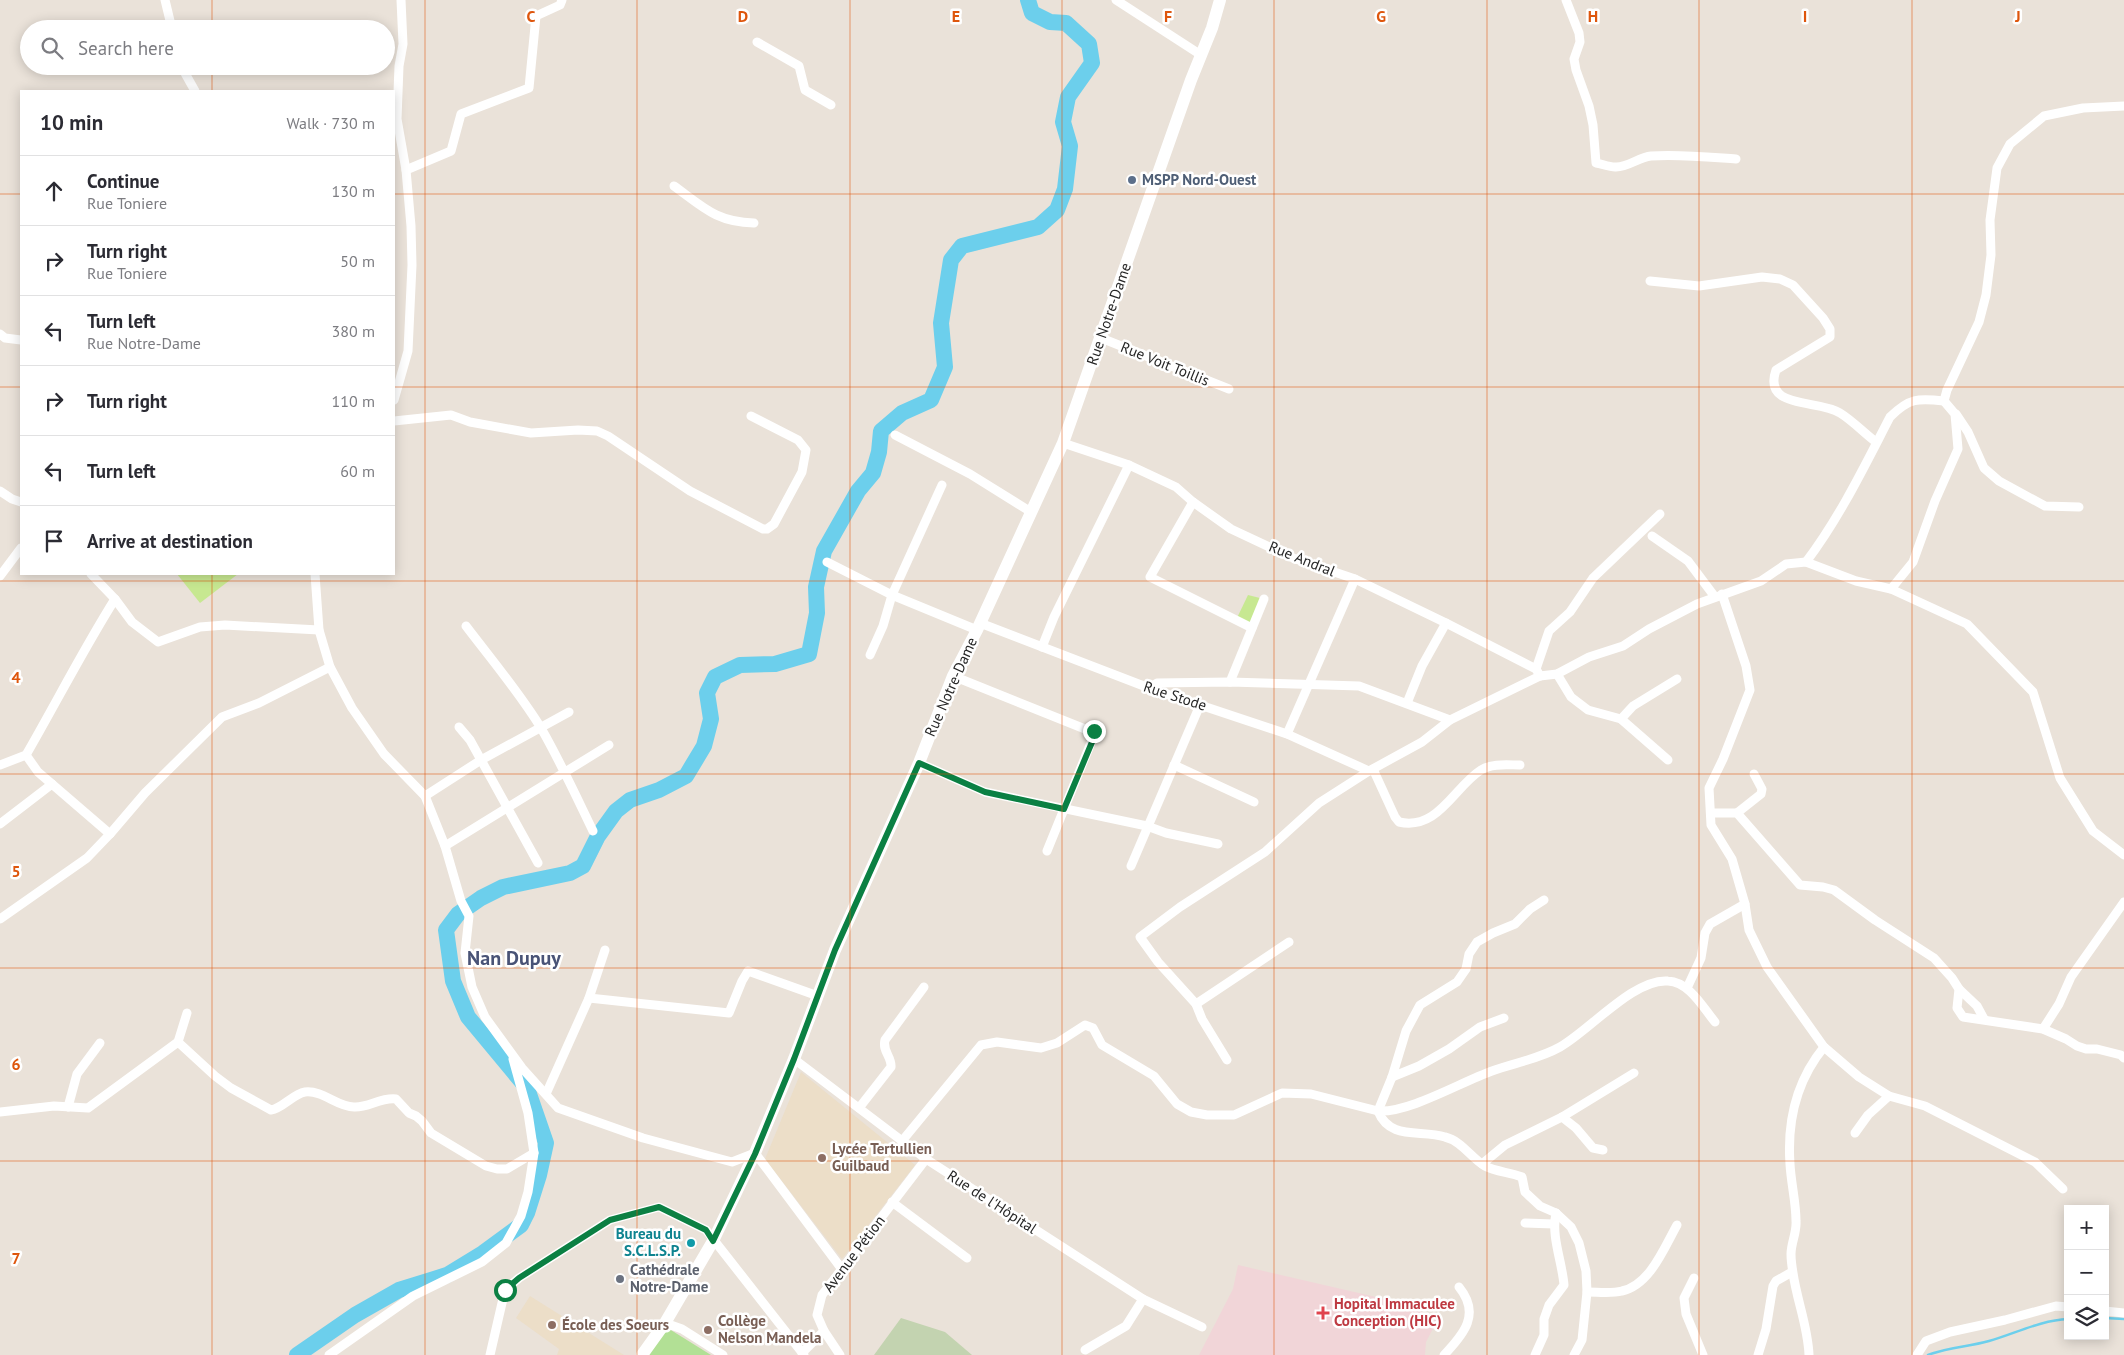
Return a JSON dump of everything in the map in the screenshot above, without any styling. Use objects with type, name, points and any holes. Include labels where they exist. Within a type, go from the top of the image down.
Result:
[{"type":"street","points":[[165,0],[170,20]]},
{"type":"street","points":[[395,396],[408,351],[410,316],[411,226],[406,170],[397,119],[399,66],[403,44],[401,0]]},
{"type":"street","points":[[406,170],[451,151],[460,114],[529,88],[536,16],[560,4],[562,0]]},
{"type":"street","points":[[1116,0],[1201,55]]},
{"type":"street","name":"Rue Notre-Dame","points":[[642,1355],[665,1323],[713,1241],[755,1154],[794,1059],[835,950],[919,763],[953,676],[1063,442],[1220,0]]},
{"type":"street","points":[[1566,0],[1579,32],[1580,42],[1574,59],[1592,116],[1596,162],[1616,168],[1641,158],[1652,156],[1684,155],[1736,159]]},
{"type":"street","points":[[757,42],[799,66],[805,90],[831,104]]},
{"type":"street","points":[[186,75],[194,90]]},
{"type":"street","points":[[1944,402],[1946,390],[1979,322],[1987,287],[1991,255],[1990,220],[1997,168],[2010,144],[2044,116],[2083,108],[2124,106]]},
{"type":"street","points":[[674,186],[717,216],[736,223],[754,223]]},
{"type":"street","points":[[1650,281],[1699,286],[1762,277],[1780,279],[1794,285],[1823,318],[1830,329],[1830,337],[1776,370],[1773,380],[1776,391],[1785,399],[1825,406],[1839,412],[1876,442]]},
{"type":"street","points":[[0,334],[5,338],[20,340]]},
{"type":"street","name":"Rue Voit Toillis","points":[[1101,338],[1229,390]]},
{"type":"street","points":[[1806,562],[1840,511],[1890,417],[1899,408],[1914,399],[1944,402],[1956,414],[1968,432],[1984,468],[2000,481],[2045,506],[2079,507]]},
{"type":"street","points":[[1891,590],[1913,562],[1935,501],[1958,449],[1956,414]]},
{"type":"street","points":[[395,421],[451,415],[470,422],[530,433],[578,430],[597,431],[608,436],[690,492],[737,517],[762,529],[767,529],[774,524],[802,472],[806,450],[798,440],[750,416]]},
{"type":"street","points":[[895,434],[970,474],[1031,512]]},
{"type":"street","name":"Rue Andral","points":[[1063,442],[1129,465],[1176,487],[1193,502],[1231,529],[1293,558],[1355,580],[1446,622],[1538,672]]},
{"type":"street","points":[[1042,647],[1054,617],[1129,465]]},
{"type":"street","points":[[870,655],[883,626],[892,595],[942,485]]},
{"type":"street","points":[[0,491],[20,502]]},
{"type":"street","points":[[1193,502],[1150,577],[1252,628]]},
{"type":"street","points":[[1538,672],[1549,632],[1570,612],[1593,578],[1660,514]]},
{"type":"street","points":[[1652,536],[1688,561],[1719,596],[1746,666],[1750,690],[1723,759],[1709,788],[1711,825],[1732,859],[1745,904],[1749,930],[1757,950],[1767,967],[1824,1047],[1859,1077],[1889,1096],[1925,1106],[2035,1162],[2063,1189]]},
{"type":"street","points":[[0,576],[20,549]]},
{"type":"street","name":"Rue Stode","points":[[827,562],[892,595],[1042,647],[1149,688],[1287,734],[1371,770]]},
{"type":"street","points":[[1227,1060],[1202,1019],[1196,1004],[1158,962],[1140,937],[1180,907],[1265,852],[1319,803],[1371,770],[1422,742],[1450,720],[1538,672],[1557,674],[1589,657],[1623,646],[1689,608],[1761,581],[1786,564],[1806,562],[1856,581],[1891,590],[1967,624],[2033,692],[2060,778],[2093,831],[2124,855]]},
{"type":"street","points":[[92,575],[115,599],[132,622],[158,642],[200,627],[225,625],[319,630]]},
{"type":"street","points":[[316,575],[319,630],[330,667],[352,708],[384,754],[425,796],[445,846],[461,901],[469,916],[465,953],[472,987],[485,1017],[512,1055],[558,1108],[643,1138],[732,1162],[755,1154],[842,1268]]},
{"type":"street","points":[[1287,734],[1355,580]]},
{"type":"street","points":[[0,764],[26,755],[63,692],[96,629],[115,599]]},
{"type":"street","points":[[1230,682],[1264,599]]},
{"type":"street","points":[[1407,703],[1422,666],[1446,622]]},
{"type":"street","points":[[466,626],[513,687],[540,728],[565,773],[593,831]]},
{"type":"street","points":[[0,919],[87,858],[145,793],[222,717],[259,703],[330,667]]},
{"type":"street","points":[[1557,674],[1571,697],[1588,710],[1621,719],[1668,760]]},
{"type":"street","points":[[953,676],[1095,732],[1047,851]]},
{"type":"street","points":[[1621,719],[1633,706],[1677,679]]},
{"type":"street","points":[[1149,688],[1158,683],[1230,682],[1359,686],[1450,720]]},
{"type":"street","points":[[1130,866],[1200,705]]},
{"type":"street","points":[[425,796],[481,760],[569,712]]},
{"type":"street","points":[[458,727],[470,740],[538,862]]},
{"type":"street","points":[[445,846],[609,745]]},
{"type":"street","points":[[26,755],[38,772],[110,834]]},
{"type":"street","points":[[919,763],[985,792],[1147,826],[1218,844]]},
{"type":"street","points":[[1371,770],[1398,822],[1406,824],[1423,821],[1449,803],[1482,770],[1501,764],[1520,765]]},
{"type":"street","points":[[1174,765],[1254,802]]},
{"type":"street","points":[[1711,813],[1737,813],[1761,794],[1762,789],[1754,774]]},
{"type":"street","points":[[0,824],[52,784]]},
{"type":"street","points":[[1737,813],[1800,885],[1828,887],[1834,890],[1875,920],[1934,958],[1959,989],[1977,1006],[1984,1019]]},
{"type":"street","points":[[1544,900],[1530,909],[1515,924],[1493,932],[1477,942],[1469,954],[1466,969],[1457,982],[1420,1005],[1406,1031],[1392,1077],[1378,1111],[1382,1120],[1389,1127],[1411,1133],[1446,1136],[1462,1146],[1482,1164],[1522,1177],[1525,1192],[1540,1206],[1556,1213],[1571,1227],[1579,1243],[1586,1271],[1587,1292],[1582,1340],[1574,1355]]},
{"type":"street","points":[[2043,1029],[2060,1004],[2071,977],[2124,902]]},
{"type":"street","points":[[1687,988],[1700,958],[1705,933],[1710,924],[1745,904]]},
{"type":"street","points":[[1196,1004],[1289,942]]},
{"type":"street","points":[[546,1094],[589,998],[605,950]]},
{"type":"street","points":[[589,998],[729,1013],[748,971],[818,996]]},
{"type":"street","points":[[902,1142],[981,1045],[997,1042],[1041,1048],[1057,1043],[1085,1025],[1094,1028],[1102,1044],[1154,1076],[1177,1104],[1190,1112],[1207,1115],[1234,1115],[1282,1093],[1311,1094],[1378,1111],[1390,1112],[1408,1107],[1482,1075],[1534,1058],[1560,1047],[1646,984],[1666,980],[1678,982],[1687,988],[1715,1022]]},
{"type":"street","points":[[859,1108],[891,1067],[892,1063],[884,1049],[884,1040],[924,987]]},
{"type":"street","points":[[1959,989],[1957,1008],[1959,1014],[1968,1018],[2043,1029],[2066,1038],[2086,1049],[2097,1049],[2124,1058]]},
{"type":"street","points":[[0,1112],[54,1106],[88,1108],[178,1042],[187,1012]]},
{"type":"street","points":[[1392,1077],[1419,1066],[1449,1049],[1480,1027],[1504,1018]]},
{"type":"street","points":[[68,1107],[77,1074],[100,1042]]},
{"type":"street","points":[[178,1042],[231,1088],[271,1110],[304,1092],[323,1095],[344,1106],[356,1108],[383,1100],[396,1099],[409,1113],[416,1116],[431,1133],[486,1166],[507,1169],[534,1153]]},
{"type":"street","points":[[1809,1355],[1806,1323],[1797,1298],[1792,1272],[1791,1254],[1796,1223],[1790,1164],[1791,1114],[1806,1073],[1824,1047]]},
{"type":"street","points":[[329,1355],[413,1296],[482,1262],[506,1243],[521,1216],[528,1192],[534,1153],[528,1113],[512,1055]]},
{"type":"street","name":"Rue de l'Hôpital","points":[[794,1059],[926,1159],[1143,1299],[1202,1327]]},
{"type":"street","points":[[1482,1164],[1505,1146],[1562,1117],[1634,1073]]},
{"type":"street","points":[[1855,1133],[1868,1115],[1889,1096]]},
{"type":"street","points":[[1562,1117],[1576,1128],[1593,1148],[1602,1150]]},
{"type":"street","name":"Avenue Pétion","points":[[840,1355],[824,1331],[817,1315],[822,1296],[926,1159]]},
{"type":"street","points":[[892,1202],[967,1258]]},
{"type":"street","points":[[490,1355],[505,1290],[519,1278],[610,1220],[659,1207],[706,1230],[803,1354],[824,1331]]},
{"type":"street","points":[[1535,1355],[1544,1335],[1544,1319],[1549,1306],[1564,1285],[1554,1224],[1556,1213]]},
{"type":"street","points":[[1525,1223],[1554,1224]]},
{"type":"street","points":[[1587,1292],[1620,1292],[1638,1283],[1649,1272],[1677,1225]]},
{"type":"street","points":[[1758,1355],[1766,1329],[1773,1286],[1776,1281],[1792,1272]]},
{"type":"street","points":[[1694,1278],[1684,1298],[1686,1314],[1704,1355]]},
{"type":"street","points":[[1444,1355],[1464,1330],[1470,1314],[1468,1298],[1459,1287]]},
{"type":"street","points":[[1085,1350],[1126,1326],[1143,1299]]},
{"type":"street","points":[[1917,1355],[1926,1341],[1950,1332],[2056,1306],[2064,1307]]},
{"type":"street","points":[[2109,1311],[2124,1313]]},
{"type":"street","points":[[665,1323],[682,1329],[723,1355]]},
{"type":"shaded area","points":[[801,1072],[915,1165],[842,1259],[765,1159]]},
{"type":"shaded area","name":"Hopital Immaculee Conception (HIC)","points":[[1238,1265],[1402,1303],[1438,1319],[1426,1342],[1425,1355],[1199,1355],[1233,1289]]},
{"type":"shaded area","name":"École des Soeurs","points":[[530,1296],[624,1355],[557,1355],[559,1349],[516,1318]]},
{"type":"green space","points":[[178,575],[237,575],[200,603]]},
{"type":"green space","points":[[1248,595],[1264,599],[1252,628],[1236,620]]},
{"type":"green space","points":[[901,1318],[945,1332],[972,1355],[874,1355]]},
{"type":"green space","points":[[666,1327],[711,1355],[645,1355]]},
{"type":"waterway","points":[[297,1355],[355,1315],[399,1290],[447,1275],[483,1253],[521,1225],[527,1213],[539,1175],[546,1143],[527,1088],[468,1017],[453,981],[446,930],[458,914],[481,898],[503,887],[570,873],[583,866],[598,836],[616,811],[630,800],[659,790],[686,776],[704,746],[711,719],[707,693],[715,677],[740,665],[775,664],[809,654],[817,613],[816,587],[824,551],[858,491],[873,473],[879,452],[881,431],[902,413],[931,400],[945,367],[941,323],[951,260],[962,246],[1038,227],[1057,210],[1065,189],[1070,146],[1063,122],[1068,97],[1092,63],[1089,44],[1066,23],[1050,22],[1032,13],[1028,0]]},
{"type":"waterway","points":[[2109,1318],[2124,1319]]},
{"type":"waterway","points":[[1928,1355],[1943,1350],[1989,1341],[2048,1322],[2064,1319]]},
{"type":"place","name":"MSPP Nord-Ouest","points":[[1132,180]]},
{"type":"place","name":"Lycée Tertullien Guilbaud","points":[[822,1158]]},
{"type":"place","name":"Bureau du S.C.L.S.P.","points":[[691,1243]]},
{"type":"place","name":"Cathédrale Notre-Dame","points":[[620,1279]]},
{"type":"place","name":"Hopital Immaculee Conception (HIC)","points":[[1323,1313]]},
{"type":"place","name":"École des Soeurs","points":[[552,1325]]},
{"type":"place","name":"Collège Nelson Mandela","points":[[708,1330]]},
{"type":"district","name":"Nan Dupuy","points":[[514,958]]},
{"type":"route","points":[[505,1290],[519,1278],[610,1220],[659,1207],[706,1230],[713,1241],[755,1154],[794,1059],[835,950],[919,763],[985,792],[1064,809],[1095,735],[1094,731]]}]
